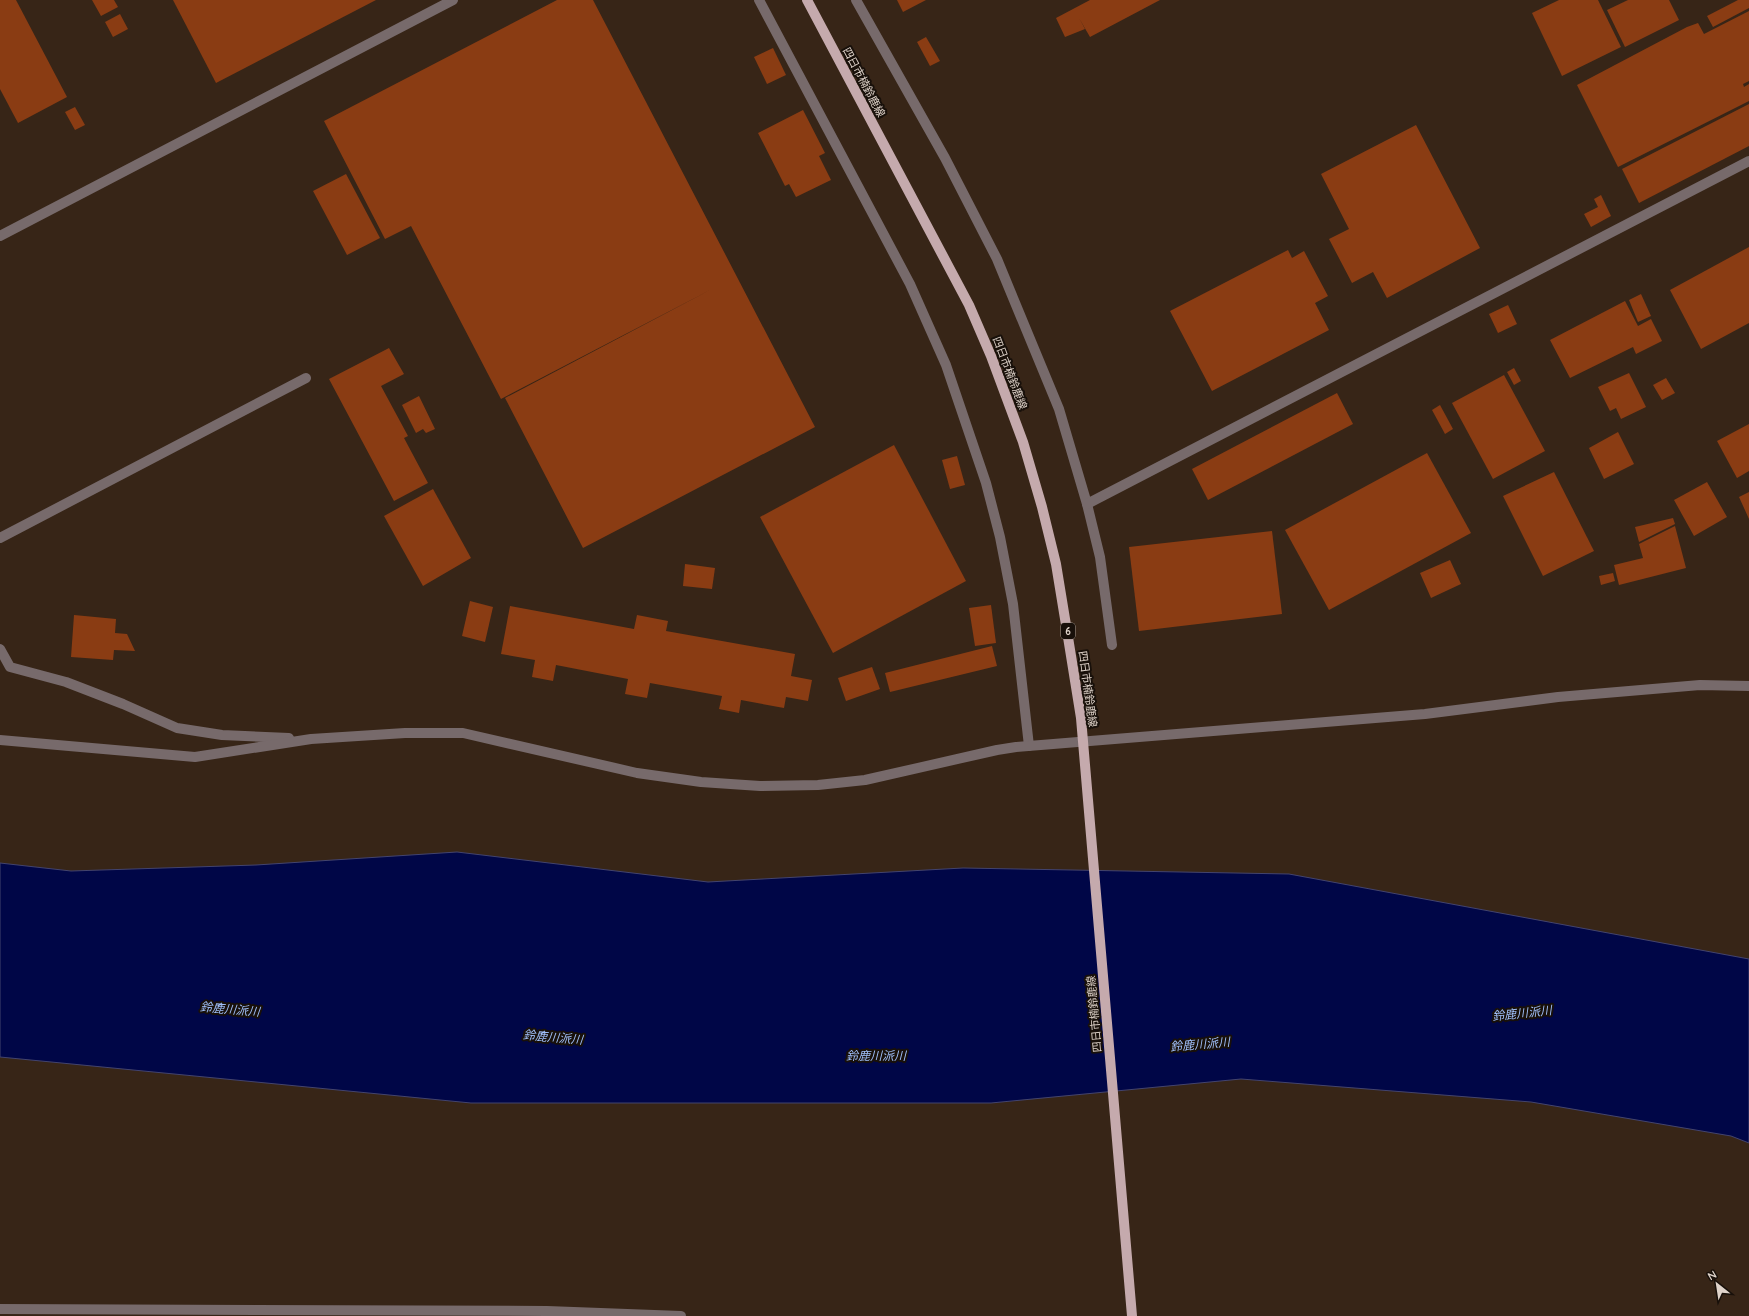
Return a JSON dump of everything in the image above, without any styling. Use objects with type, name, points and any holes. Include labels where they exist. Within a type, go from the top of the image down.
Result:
[{"type":"main road","name":"四日市楠鈴鹿線","points":[[806,0],[970,305],[1023,442],[1042,507],[1056,564],[1080,718],[1132,1316]]},
{"type":"street","points":[[0,236],[453,0]]},
{"type":"street","points":[[760,0],[910,284],[946,366],[984,476],[1000,537],[1014,604],[1029,746]]},
{"type":"street","points":[[856,0],[945,158],[997,258],[1060,409],[1088,504],[1100,557],[1112,645]]},
{"type":"street","points":[[1088,504],[1749,161]]},
{"type":"street","points":[[0,538],[306,378]]},
{"type":"street","points":[[0,649],[10,667],[66,682],[123,704],[177,728],[222,735],[311,739]]},
{"type":"street","points":[[0,740],[195,757],[311,739],[405,733],[463,733],[637,772],[701,782],[760,786],[818,785],[865,780],[997,750],[1029,746],[1425,714],[1566,696],[1700,685],[1749,686]]},
{"type":"street","points":[[0,1309],[547,1311],[681,1316]]},
{"type":"water","name":"鈴鹿川派川","points":[[457,852],[708,882],[963,868],[1289,874],[1749,959],[1749,1143],[1731,1136],[1531,1102],[1241,1079],[991,1103],[471,1103],[0,1057],[0,863],[71,871],[256,865]]},
{"type":"building","points":[[0,0],[16,0],[67,97],[18,123],[0,89]]},
{"type":"building","points":[[92,0],[114,0],[118,7],[101,16]]},
{"type":"building","points":[[173,0],[376,0],[216,83]]},
{"type":"building","points":[[557,0],[593,0],[815,427],[583,548],[505,398],[712,289],[501,399],[411,226],[385,239],[324,121]]},
{"type":"building","points":[[897,0],[926,0],[903,12]]},
{"type":"building","points":[[1090,0],[1160,0],[1090,37],[1079,18],[1085,29],[1065,37],[1056,18]]},
{"type":"building","points":[[1559,0],[1598,0],[1621,47],[1562,76],[1532,13]]},
{"type":"building","points":[[1628,0],[1669,0],[1679,20],[1625,47],[1607,10]]},
{"type":"building","points":[[1738,0],[1749,0],[1749,8],[1713,27],[1707,16]]},
{"type":"building","points":[[1749,11],[1749,81],[1743,84],[1744,87],[1749,84],[1749,101],[1618,167],[1577,85],[1687,27],[1698,23],[1704,34]]},
{"type":"building","points":[[120,14],[128,29],[113,37],[105,22]]},
{"type":"building","points":[[926,37],[940,61],[930,66],[917,42]]},
{"type":"building","points":[[773,48],[786,75],[767,84],[754,57]]},
{"type":"building","points":[[1749,104],[1749,146],[1639,203],[1622,169]]},
{"type":"building","points":[[75,107],[85,125],[75,130],[65,112]]},
{"type":"building","points":[[803,110],[825,153],[819,156],[831,180],[796,197],[789,184],[785,186],[758,133]]},
{"type":"building","points":[[1416,125],[1480,248],[1387,298],[1373,272],[1352,283],[1329,239],[1349,229],[1321,174]]},
{"type":"building","points":[[346,174],[380,238],[347,255],[313,191]]},
{"type":"building","points":[[1601,195],[1611,216],[1591,227],[1584,214],[1598,207],[1594,199]]},
{"type":"building","points":[[1749,247],[1749,323],[1701,349],[1670,290]]},
{"type":"building","points":[[1288,250],[1292,258],[1304,251],[1328,296],[1315,303],[1329,330],[1212,391],[1170,311]]},
{"type":"building","points":[[1641,294],[1651,316],[1638,322],[1629,300]]},
{"type":"building","points":[[1625,301],[1638,326],[1651,319],[1662,341],[1636,354],[1633,347],[1570,378],[1550,340]]},
{"type":"building","points":[[1508,305],[1517,324],[1498,333],[1489,314]]},
{"type":"building","points":[[389,348],[404,374],[381,386],[408,436],[404,438],[428,483],[394,501],[329,379]]},
{"type":"building","points":[[1514,368],[1521,381],[1514,385],[1507,372]]},
{"type":"building","points":[[1629,373],[1646,407],[1621,419],[1616,408],[1610,411],[1598,387]]},
{"type":"building","points":[[1504,375],[1545,451],[1493,479],[1452,403]]},
{"type":"building","points":[[1666,378],[1675,393],[1662,400],[1653,385]]},
{"type":"building","points":[[1337,393],[1353,424],[1208,500],[1192,469]]},
{"type":"building","points":[[419,396],[435,429],[426,433],[423,429],[416,433],[402,405]]},
{"type":"building","points":[[1440,405],[1453,429],[1445,434],[1432,410]]},
{"type":"building","points":[[1749,424],[1749,471],[1737,478],[1717,441]]},
{"type":"building","points":[[1618,432],[1634,464],[1604,479],[1589,448]]},
{"type":"building","points":[[894,445],[966,581],[833,653],[760,517]]},
{"type":"building","points":[[1427,453],[1471,533],[1329,610],[1285,530]]},
{"type":"building","points":[[957,456],[965,485],[950,489],[942,460]]},
{"type":"building","points":[[1554,472],[1594,551],[1543,576],[1503,496]]},
{"type":"building","points":[[1707,482],[1727,517],[1694,536],[1674,500]]},
{"type":"building","points":[[433,489],[471,558],[423,586],[384,516]]},
{"type":"building","points":[[1749,492],[1749,519],[1739,497]]},
{"type":"building","points":[[1673,518],[1675,524],[1639,542],[1635,527]]},
{"type":"building","points":[[1675,526],[1686,568],[1619,585],[1614,565],[1643,558],[1639,544]]},
{"type":"building","points":[[1272,531],[1282,614],[1139,631],[1129,547]]},
{"type":"building","points":[[1450,560],[1461,584],[1431,598],[1420,573]]},
{"type":"building","points":[[685,564],[715,568],[712,589],[683,586]]},
{"type":"building","points":[[1613,573],[1615,581],[1601,585],[1599,576]]},
{"type":"building","points":[[470,601],[493,607],[485,642],[462,636]]},
{"type":"building","points":[[991,605],[996,643],[975,646],[969,608]]},
{"type":"building","points":[[510,606],[634,629],[637,615],[668,621],[666,631],[795,654],[791,676],[812,680],[808,701],[786,697],[784,708],[741,700],[739,713],[719,709],[722,696],[650,683],[647,698],[625,694],[628,679],[556,665],[553,681],[532,677],[535,660],[501,654]]},
{"type":"building","points":[[74,615],[116,619],[115,633],[127,634],[135,651],[114,650],[113,660],[71,657]]},
{"type":"building","points":[[992,646],[997,666],[890,692],[885,673]]},
{"type":"building","points":[[872,667],[880,689],[846,701],[838,678]]}]
